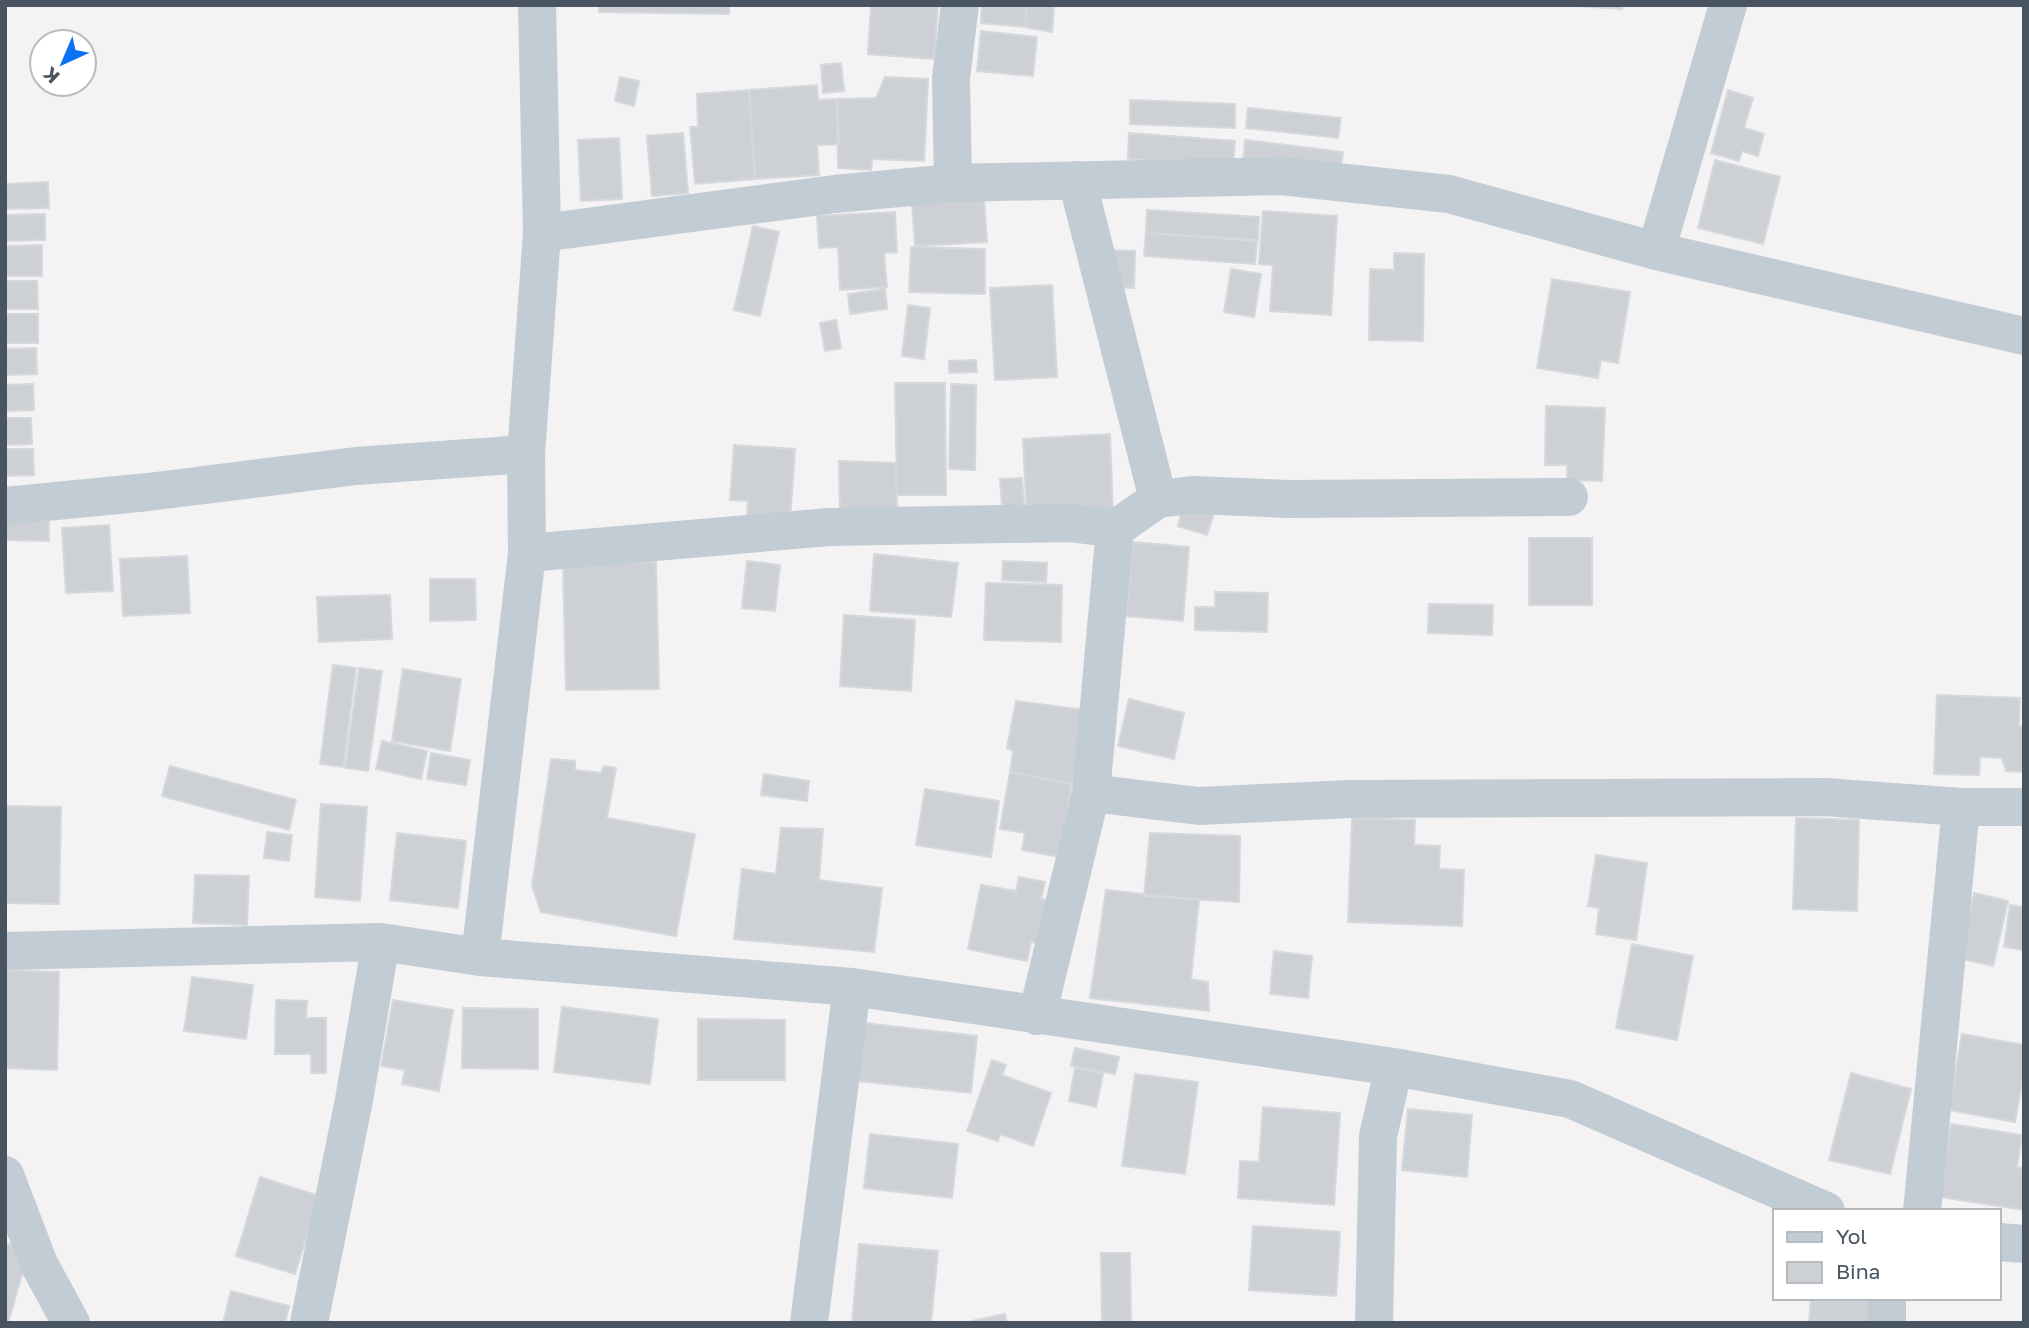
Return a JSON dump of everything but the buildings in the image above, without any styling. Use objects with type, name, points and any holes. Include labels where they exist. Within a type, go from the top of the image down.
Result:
[{"type":"street","points":[[480,957],[527,553],[526,454],[542,233],[537,5]]},
{"type":"street","points":[[953,183],[951,78],[960,5]]},
{"type":"street","points":[[1656,251],[1728,5]]},
{"type":"street","points":[[542,233],[835,194],[953,183],[1281,176],[1449,194],[1656,251],[2024,336]]},
{"type":"street","points":[[1077,180],[1158,499]]},
{"type":"street","points":[[5,506],[148,492],[356,466],[526,454]]},
{"type":"street","points":[[527,553],[828,527],[1070,523],[1115,529],[1158,499],[1192,495],[1290,499],[1569,497]]},
{"type":"street","points":[[1037,1016],[1091,793],[1115,529]]},
{"type":"street","points":[[1091,793],[1199,807],[1350,799],[1825,797],[1961,807],[2024,807]]},
{"type":"street","points":[[1922,1209],[1961,807]]},
{"type":"street","points":[[309,1323],[354,1100],[381,942]]},
{"type":"street","points":[[5,951],[381,942],[480,957],[852,987],[1394,1067],[1570,1099],[1821,1209]]},
{"type":"street","points":[[809,1323],[852,987]]},
{"type":"street","points":[[1374,1323],[1378,1136],[1394,1067]]},
{"type":"street","points":[[5,1175],[39,1264],[71,1323]]},
{"type":"street","points":[[2001,1242],[2024,1244]]},
{"type":"street","points":[[1887,1300],[1887,1323]]}]
